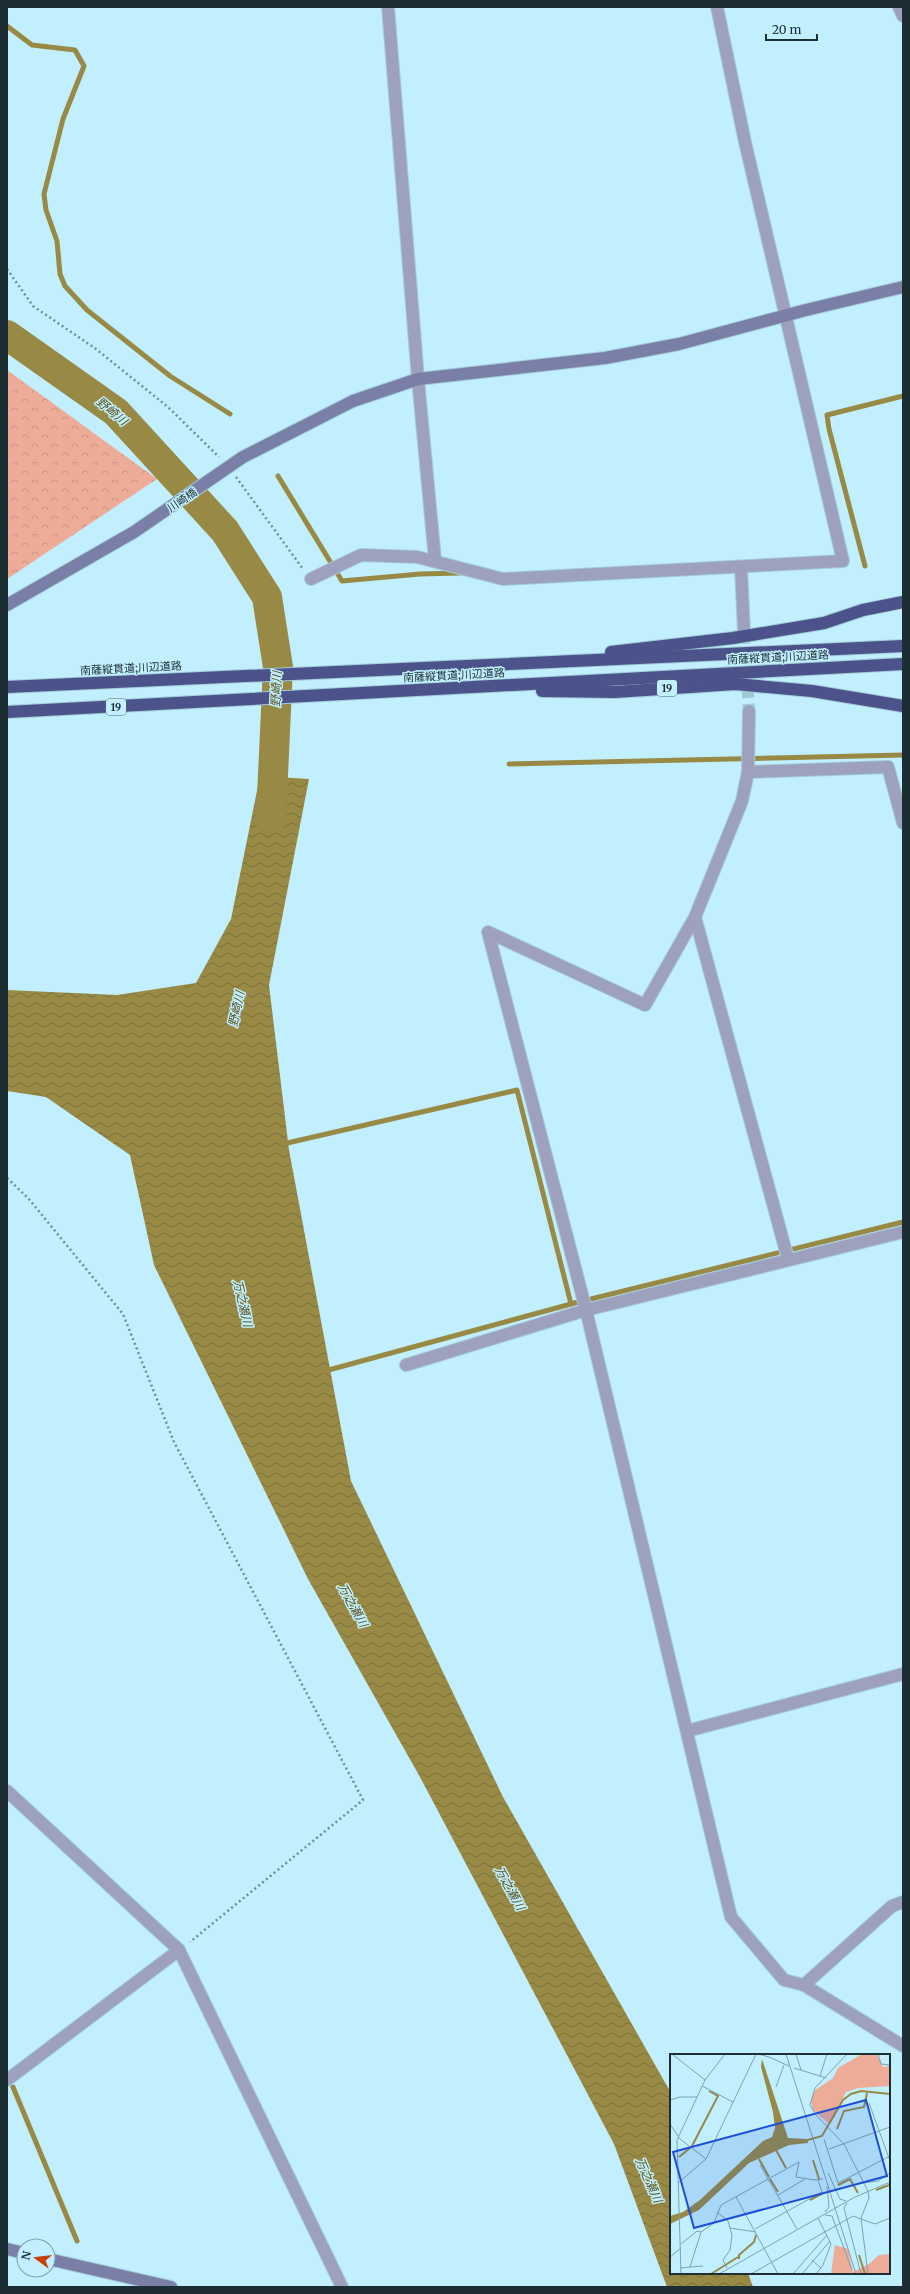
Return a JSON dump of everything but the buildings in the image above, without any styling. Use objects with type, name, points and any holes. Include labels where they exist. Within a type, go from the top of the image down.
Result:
[{"type":"highway","name":"19","points":[[440,667],[635,649],[733,638],[824,623],[863,610],[903,602]]},
{"type":"highway","name":"南薩縦貫道;川辺道路","points":[[7,687],[903,646]]},
{"type":"highway","name":"南薩縦貫道;川辺道路","points":[[7,712],[903,664]]},
{"type":"highway","name":"19","points":[[430,690],[615,692],[735,684],[812,691],[903,706]]},
{"type":"street","points":[[388,7],[418,379],[435,560]]},
{"type":"street","points":[[311,579],[361,555],[385,554],[435,560],[503,579],[843,561],[787,315],[745,142],[717,7]]},
{"type":"street","points":[[899,7],[903,16]]},
{"type":"street","name":"川崎橋","points":[[7,605],[134,532],[243,457],[346,405],[418,379],[605,358],[679,344],[787,315],[903,287]]},
{"type":"street","points":[[741,567],[744,632]]},
{"type":"street","points":[[749,712],[748,772],[742,801],[695,917],[645,1005],[488,932],[586,1310],[731,1917],[784,1980],[804,1985],[903,2046]]},
{"type":"street","points":[[748,772],[888,767],[903,823]]},
{"type":"street","points":[[695,917],[786,1254]]},
{"type":"street","points":[[406,1366],[586,1310],[786,1254],[903,1232]]},
{"type":"street","points":[[687,1732],[903,1674]]},
{"type":"street","points":[[7,1791],[180,1950],[342,2287]]},
{"type":"street","points":[[804,1985],[892,1906],[903,1902]]},
{"type":"street","points":[[7,2080],[180,1950]]},
{"type":"street","points":[[56,2261],[129,2283],[171,2287]]},
{"type":"path","points":[[7,269],[33,306],[96,349],[168,407],[229,468],[311,579]]},
{"type":"path","points":[[7,1178],[28,1198],[123,1314],[174,1442],[363,1800],[180,1950]]},
{"type":"green space","points":[[7,370],[157,479],[7,579]]},
{"type":"water","name":"万之瀬川","points":[[260,776],[309,779],[269,985],[289,1150],[351,1481],[503,1797],[670,2091],[670,2274],[748,2274],[753,2287],[667,2287],[614,2144],[420,1777],[308,1579],[154,1265],[130,1155],[46,1097],[7,1091],[7,990],[117,995],[196,983],[231,919]]},
{"type":"waterway","points":[[7,26],[32,45],[75,50],[84,66],[63,119],[44,194],[46,210],[57,241],[60,274],[65,286],[87,310],[170,376],[230,414]]},
{"type":"waterway","name":"野崎川","points":[[7,335],[116,412],[225,531],[267,597],[278,667],[271,818]]},
{"type":"waterway","points":[[865,566],[829,429],[827,415],[903,396]]},
{"type":"waterway","points":[[278,476],[342,581],[420,574],[460,573]]},
{"type":"waterway","points":[[509,764],[903,755]]},
{"type":"waterway","points":[[283,1144],[517,1090],[571,1304],[578,1302]]},
{"type":"waterway","points":[[591,1299],[903,1222]]},
{"type":"waterway","points":[[325,1371],[571,1304]]},
{"type":"waterway","points":[[13,2087],[77,2241]]},
{"type":"tunnel","points":[[744,632],[749,711]]}]
